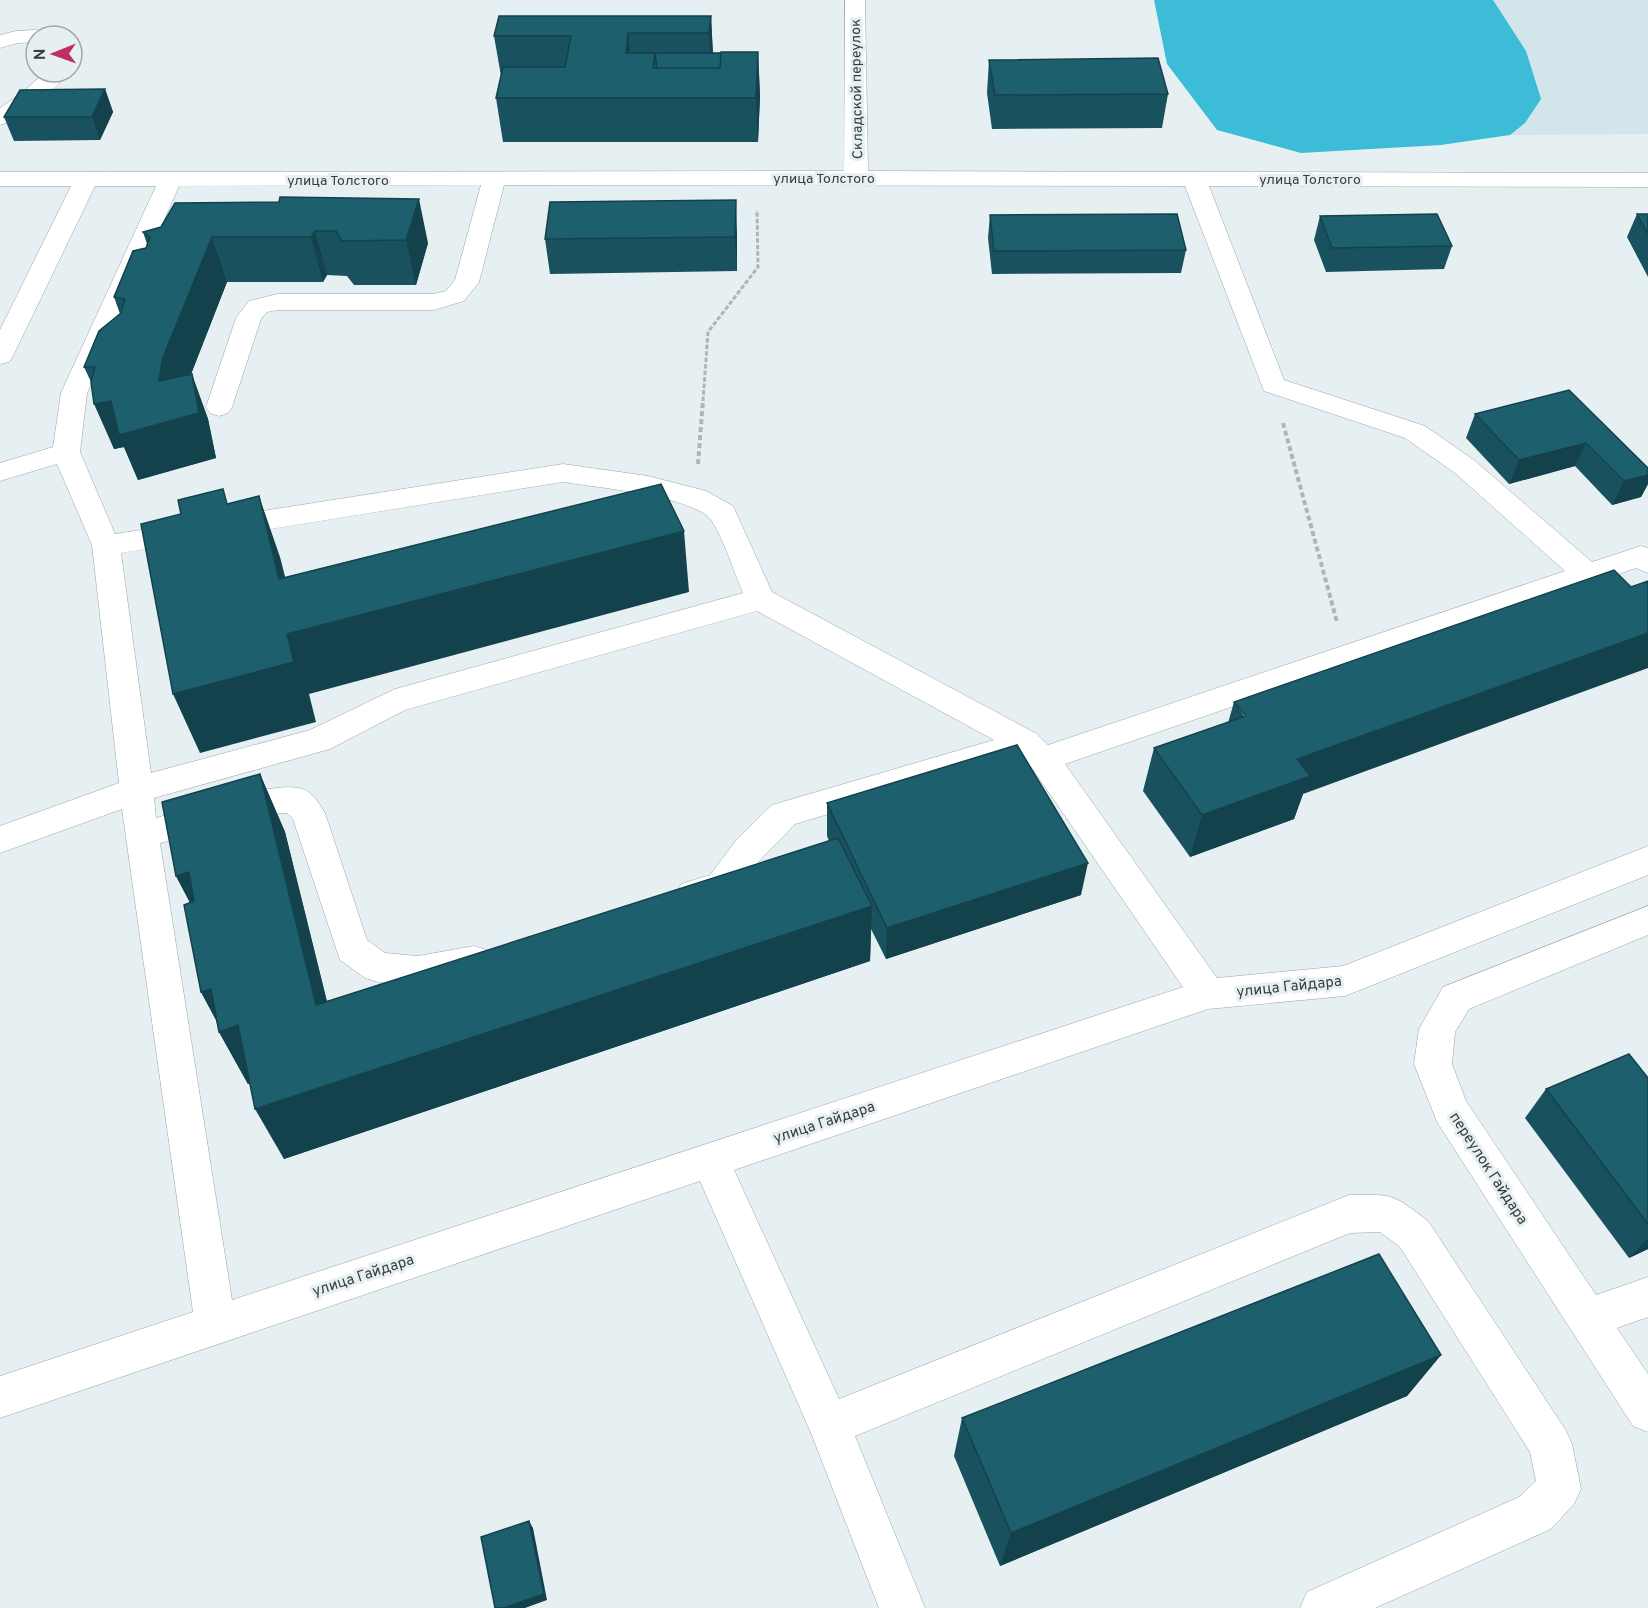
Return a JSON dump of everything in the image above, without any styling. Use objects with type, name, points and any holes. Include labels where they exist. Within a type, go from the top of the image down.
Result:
[{"type":"street","name":"Складской переулок","points":[[855,0],[856,178]]},
{"type":"street","points":[[0,42],[24,37]]},
{"type":"street","points":[[0,118],[30,98],[45,84]]},
{"type":"street","points":[[1194,178],[1273,385],[1415,432],[1465,468],[1587,574]]},
{"type":"street","name":"улица Толстого","points":[[0,179],[1648,180]]},
{"type":"street","points":[[219,407],[249,318],[258,306],[278,302],[434,302],[455,296],[467,282],[494,179]]},
{"type":"street","points":[[0,356],[86,180]]},
{"type":"street","points":[[170,180],[74,393],[66,452],[106,545],[142,835],[214,1324]]},
{"type":"street","points":[[0,472],[66,452]]},
{"type":"street","points":[[106,545],[562,474],[648,485],[696,498],[723,513],[760,599],[1035,751],[1208,994]]},
{"type":"street","points":[[664,903],[721,886],[750,848],[784,814],[1035,751],[1346,656],[1587,574],[1646,558]]},
{"type":"street","points":[[0,840],[136,790],[319,740],[395,701],[760,599]]},
{"type":"street","points":[[142,835],[272,800],[296,800],[308,813],[352,949],[378,967],[418,971],[473,961],[507,951]]},
{"type":"street","name":"улица Гайдара","points":[[0,1397],[1208,994],[1346,981],[1648,860]]},
{"type":"street","name":"переулок Гайдара","points":[[1648,920],[1456,998],[1437,1029],[1433,1064],[1450,1110],[1648,1410]]},
{"type":"street","points":[[710,1159],[829,1425],[902,1608]]},
{"type":"street","points":[[829,1425],[1349,1214],[1387,1213],[1414,1234],[1550,1444],[1559,1489],[1535,1514],[1323,1608]]},
{"type":"street","points":[[1588,1318],[1648,1297]]},
{"type":"path","points":[[696,498],[708,332],[758,267],[757,178]]},
{"type":"path","points":[[1273,385],[1346,656]]},
{"type":"shaded area","points":[[1154,0],[1493,0],[1526,51],[1541,99],[1525,123],[1510,135],[1441,145],[1301,153],[1217,130],[1167,64]]},
{"type":"shaded area","points":[[1426,0],[1648,0],[1648,134],[1510,135]]},
{"type":"building","points":[[499,16],[711,16],[709,33],[628,33],[626,53],[655,53],[653,68],[720,68],[721,52],[758,52],[756,98],[496,98],[503,67],[565,67],[571,36],[494,36]]},
{"type":"building","points":[[655,53],[721,53],[720,68],[657,68]]},
{"type":"building","points":[[1158,58],[1168,94],[995,95],[989,60]]},
{"type":"building","points":[[105,89],[92,117],[4,117],[20,90]]},
{"type":"building","points":[[280,197],[419,199],[406,240],[342,241],[336,231],[315,231],[311,237],[212,237],[162,360],[159,381],[192,374],[199,413],[119,435],[111,401],[94,404],[91,382],[95,367],[84,367],[99,331],[121,313],[125,299],[114,297],[133,251],[146,248],[150,237],[143,232],[161,227],[175,203],[279,202]]},
{"type":"building","points":[[736,200],[735,237],[545,239],[550,202]]},
{"type":"building","points":[[1177,214],[1186,250],[994,251],[990,215]]},
{"type":"building","points":[[1437,214],[1452,246],[1332,248],[1320,216]]},
{"type":"building","points":[[1637,214],[1648,214],[1648,234]]},
{"type":"building","points":[[1569,390],[1648,468],[1648,475],[1624,481],[1586,443],[1519,460],[1475,414]]},
{"type":"building","points":[[661,484],[684,531],[287,634],[294,662],[173,694],[141,524],[181,514],[178,500],[223,489],[227,504],[259,496],[279,579]]},
{"type":"building","points":[[1614,570],[1631,587],[1648,581],[1648,633],[1297,759],[1310,776],[1202,815],[1154,748],[1246,716],[1234,702]]},
{"type":"building","points":[[1017,745],[1088,863],[887,928],[827,803]]},
{"type":"building","points":[[260,774],[316,1005],[838,838],[872,906],[255,1109],[238,1025],[219,1032],[211,989],[201,992],[184,905],[194,901],[189,872],[176,876],[162,802]]},
{"type":"building","points":[[1629,1054],[1648,1078],[1648,1224],[1546,1089]]},
{"type":"building","points":[[1379,1254],[1441,1355],[1011,1533],[962,1418]]},
{"type":"building","points":[[529,1521],[544,1594],[504,1608],[495,1608],[481,1537]]}]
